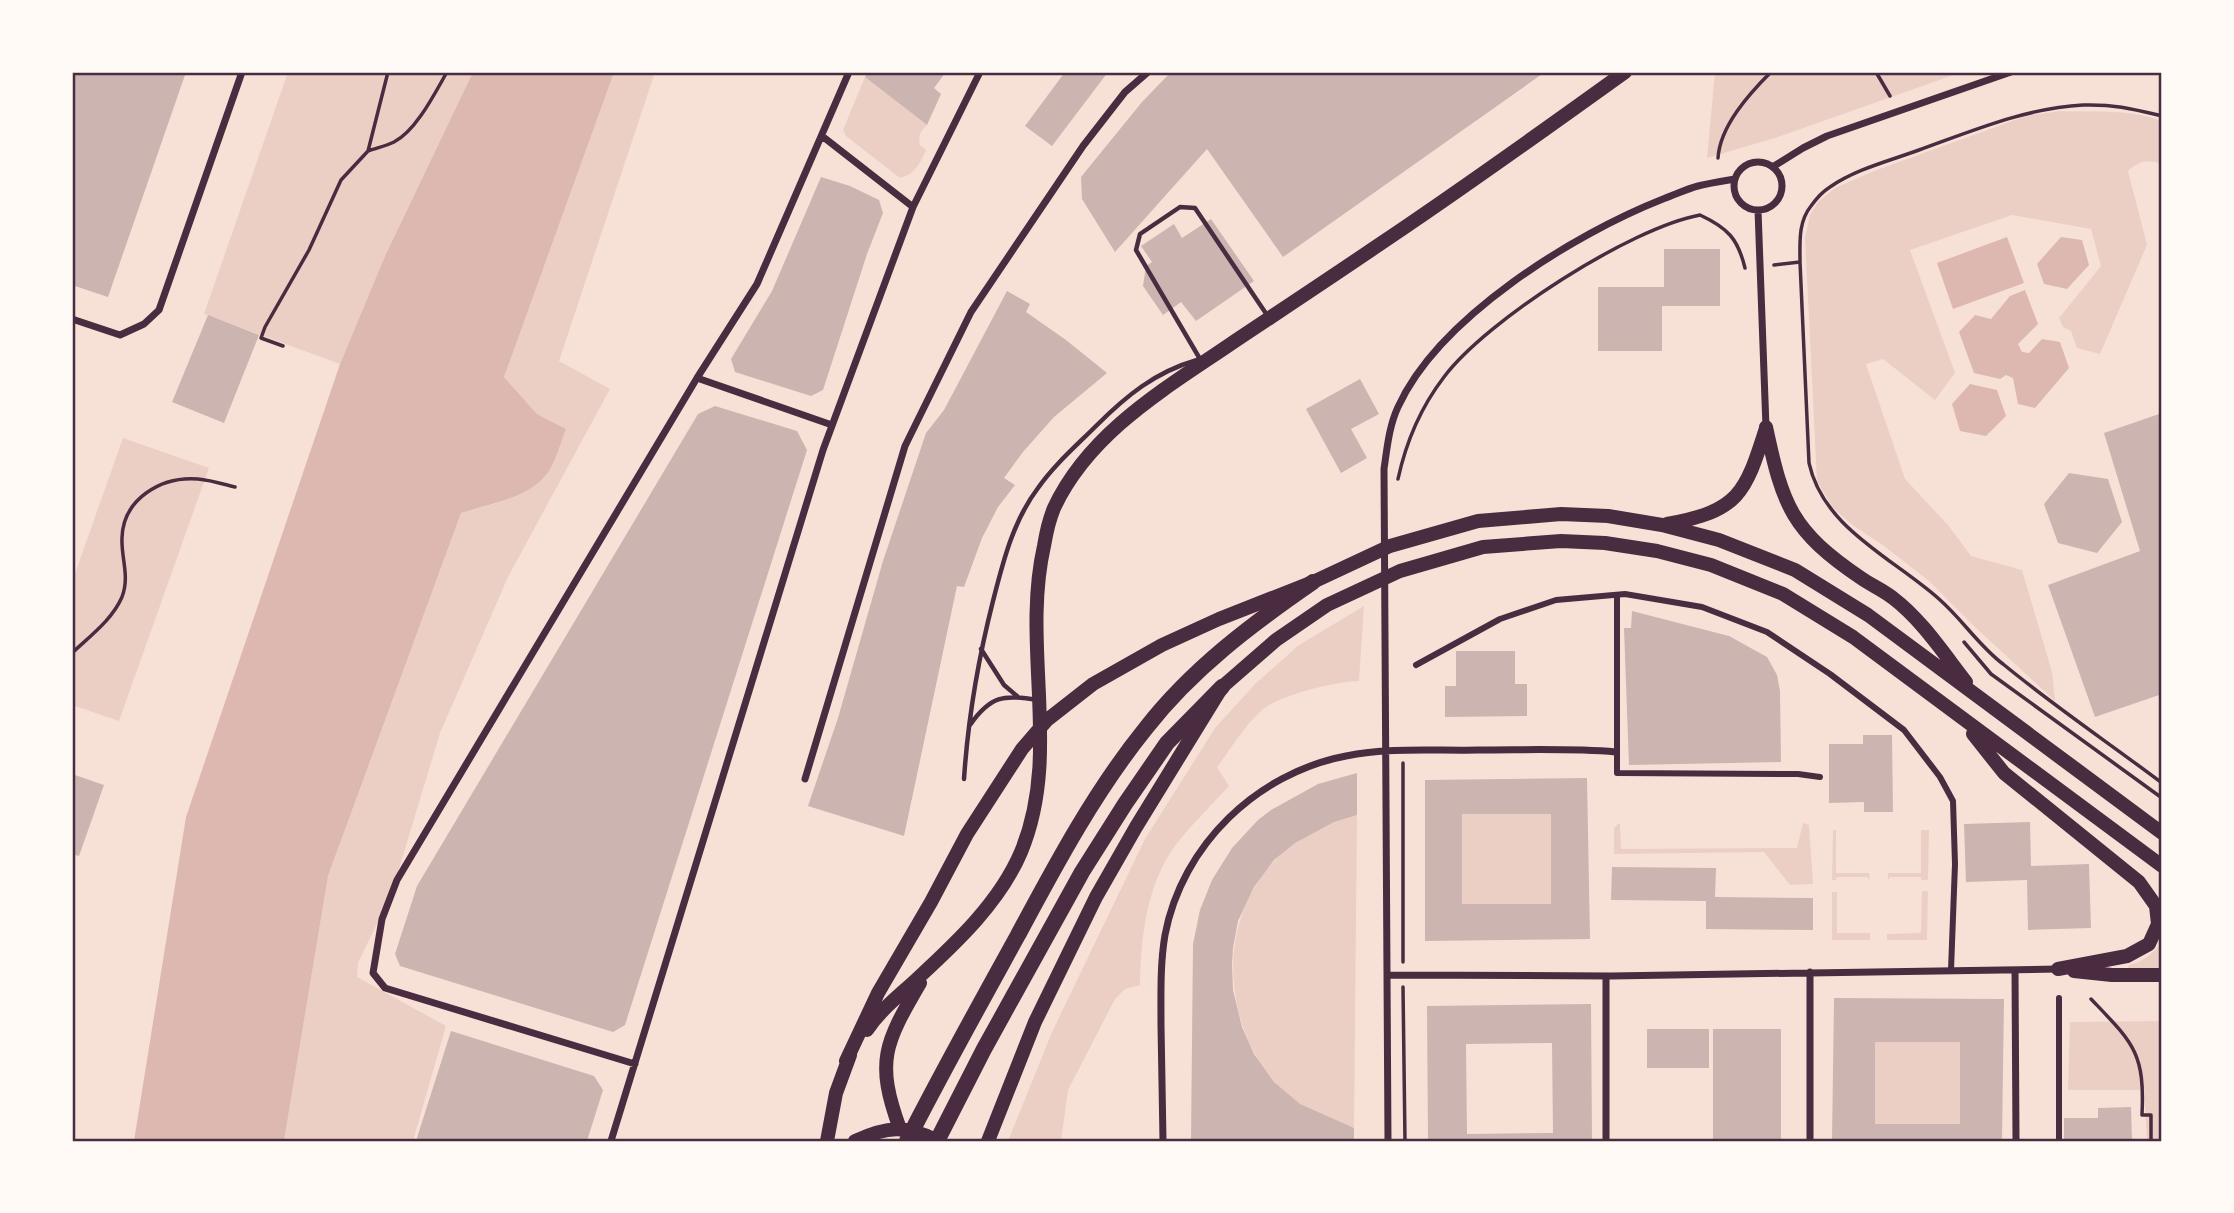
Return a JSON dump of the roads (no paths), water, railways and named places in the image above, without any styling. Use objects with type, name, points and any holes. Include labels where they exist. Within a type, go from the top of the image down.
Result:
[{"type":"highway","points":[[903,1135],[1072,836],[1146,727],[1223,649],[1260,618],[1313,582]]},
{"type":"highway","points":[[938,1141],[984,1049],[1082,872],[1125,803],[1167,743],[1222,687]]},
{"type":"main road","points":[[846,1060],[875,1018],[929,968],[984,911],[1020,854],[1030,826],[1041,762],[1035,610],[1038,573],[1053,511],[1068,482],[1111,432],[1160,392],[1499,162],[1625,72]]},
{"type":"main road","points":[[1662,525],[1702,518],[1722,508],[1743,489],[1755,463],[1766,427]]},
{"type":"main road","points":[[1766,427],[1786,502],[1809,538],[1862,579],[1892,597],[1916,618],[1978,697]]},
{"type":"main road","points":[[827,1141],[836,1093],[846,1060],[877,993],[931,902],[967,834],[1022,749],[1046,720],[1093,684],[1185,635],[1313,582],[1390,546],[1478,521],[1561,514],[1608,516],[1662,525],[1720,540],[1795,570],[1868,615],[2162,833]]},
{"type":"main road","points":[[988,1141],[1035,1021],[1096,898],[1222,687],[1276,640],[1327,605],[1400,571],[1483,547],[1561,541],[1594,542],[1657,551],[1711,565],[1783,594],[1853,637],[2162,866]]},
{"type":"main road","points":[[1962,719],[2004,773],[2139,883],[2156,906],[2158,924],[2149,944],[2127,957],[2058,969]]},
{"type":"main road","points":[[903,1135],[886,1083],[885,1059],[895,1024],[929,968]]},
{"type":"main road","points":[[2058,969],[2112,975],[2162,975]]},
{"type":"main road","points":[[855,1141],[874,1132],[903,1135],[920,1132],[938,1141]]},
{"type":"street","points":[[72,319],[120,335],[144,324],[159,310],[242,72]]},
{"type":"street","points":[[635,1064],[385,988],[373,973],[382,919],[397,880],[697,378],[757,284],[849,72]]},
{"type":"street","points":[[611,1141],[832,425],[913,207],[980,72]]},
{"type":"street","points":[[805,779],[905,446],[971,312],[1083,146],[1125,92],[1148,72]]},
{"type":"street","points":[[1774,166],[1827,136],[2011,72]]},
{"type":"street","points":[[822,136],[913,207]]},
{"type":"street","points":[[1761,161],[1774,166],[1783,184],[1782,194],[1776,202],[1768,208],[1758,210],[1751,209],[1739,200],[1734,186],[1742,167],[1761,161]]},
{"type":"street","points":[[1388,1141],[1384,470],[1397,408],[1421,367],[1470,317],[1521,277],[1595,230],[1647,206],[1696,186],[1735,179]]},
{"type":"street","points":[[1758,210],[1766,427]]},
{"type":"street","points":[[697,378],[832,425]]},
{"type":"street","points":[[1416,665],[1500,619],[1556,600],[1617,595],[1702,607],[1767,632],[1830,674],[1904,730],[1940,777],[1953,801],[1955,864],[1951,970]]},
{"type":"street","points":[[1617,595],[1617,773],[1820,776]]},
{"type":"street","points":[[1163,1141],[1161,985],[1165,935],[1180,888],[1198,854],[1233,814],[1278,780],[1342,756],[1385,752],[1586,749],[1616,752]]},
{"type":"street","points":[[1387,975],[1606,976],[2058,969]]},
{"type":"street","points":[[2015,970],[2016,1141]]},
{"type":"street","points":[[1810,972],[1810,1141]]},
{"type":"street","points":[[1606,976],[1606,1141]]},
{"type":"street","points":[[2059,998],[2059,1141]]},
{"type":"lane","points":[[1200,359],[1136,250],[1140,234],[1180,207],[1195,208],[1269,319]]},
{"type":"lane","points":[[964,779],[968,729],[981,649],[1010,540],[1038,487],[1132,391],[1175,366],[1218,353]]},
{"type":"lane","points":[[981,649],[1004,685],[1017,696]]},
{"type":"lane","points":[[968,729],[978,714],[997,698],[1017,696],[1039,700]]}]
